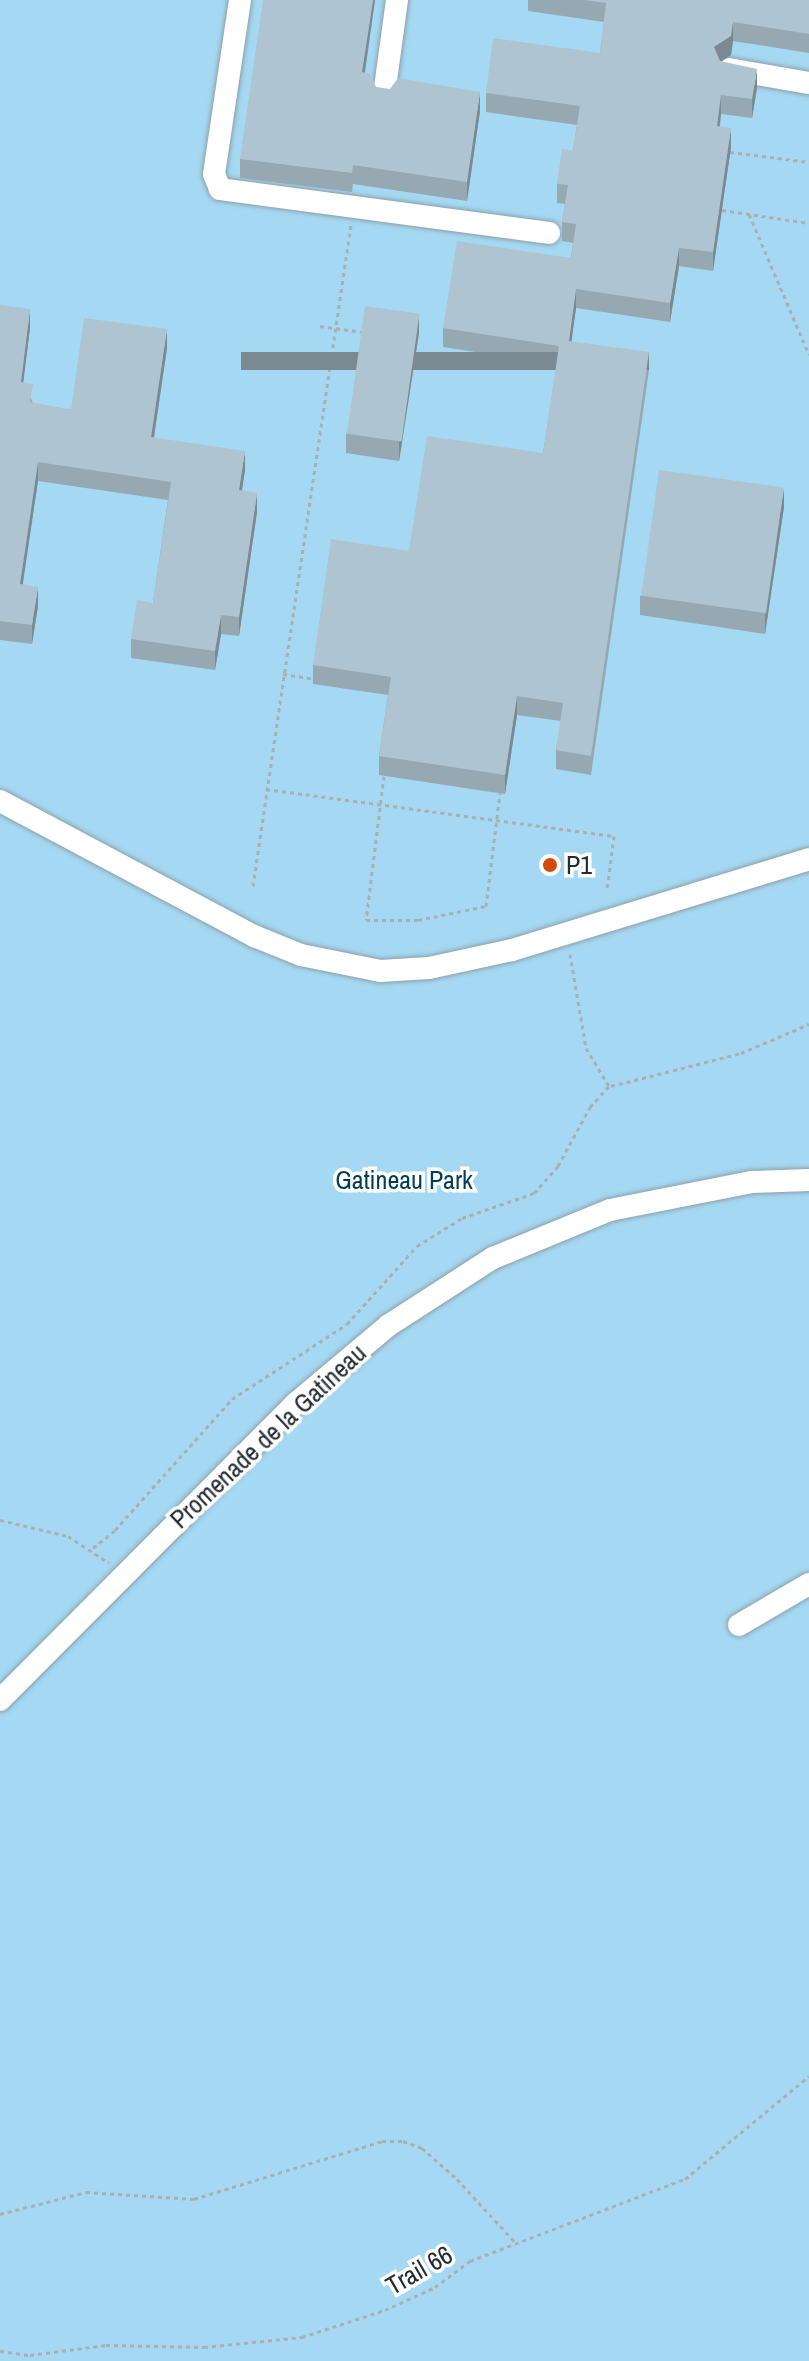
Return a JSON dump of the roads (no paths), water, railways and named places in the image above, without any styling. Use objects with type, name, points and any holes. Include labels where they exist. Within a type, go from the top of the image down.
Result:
[{"type":"street","points":[[240,0],[215,182],[230,193],[354,205],[549,233]]},
{"type":"street","points":[[384,95],[397,0]]},
{"type":"street","points":[[728,69],[809,83]]},
{"type":"street","points":[[0,801],[254,936],[353,968],[429,968],[566,935],[809,859]]},
{"type":"street","name":"Promenade de la Gatineau","points":[[0,1700],[296,1403],[389,1325],[493,1258],[610,1210],[752,1182],[809,1180]]},
{"type":"street","points":[[739,1625],[809,1584]]},
{"type":"place","name":"P1","points":[[550,865]]},
{"type":"park label","name":"Gatineau Park","points":[[404,1180]]}]
